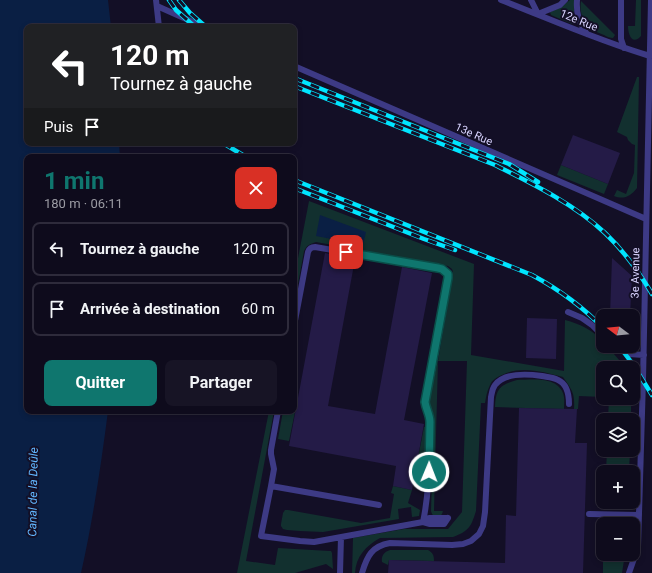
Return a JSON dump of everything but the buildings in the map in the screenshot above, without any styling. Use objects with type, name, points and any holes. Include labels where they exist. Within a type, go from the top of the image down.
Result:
[{"type":"lane","name":"12e Rue","points":[[501,0],[588,35],[650,56]]},
{"type":"lane","points":[[531,0],[538,14],[560,5],[565,0]]},
{"type":"lane","points":[[576,0],[578,18],[588,35]]},
{"type":"lane","points":[[621,0],[621,40],[624,48]]},
{"type":"lane","name":"3e Avenue","points":[[629,573],[638,547],[644,355],[651,0]]},
{"type":"lane","points":[[156,3],[159,24]]},
{"type":"lane","points":[[156,3],[198,24]]},
{"type":"lane","name":"13e Rue","points":[[297,67],[646,219]]},
{"type":"lane","points":[[277,414],[271,450],[274,468],[262,536],[314,542],[422,522],[426,509],[429,472],[430,417],[425,402],[448,274],[442,269],[312,247],[308,252],[297,310]]},
{"type":"lane","points":[[568,312],[582,318],[596,329]]},
{"type":"lane","points":[[627,353],[644,355]]},
{"type":"lane","points":[[362,573],[364,564],[369,555],[375,548],[382,544],[463,544],[471,541],[479,534],[483,526],[485,512],[491,397],[495,385],[508,377],[519,375],[548,377],[558,380],[564,385],[568,392],[569,404]]},
{"type":"lane","points":[[271,486],[379,505]]},
{"type":"lane","points":[[589,514],[639,515]]},
{"type":"lane","points":[[340,573],[341,537]]},
{"type":"green space","points":[[570,0],[574,0],[573,24],[551,15],[550,12],[561,7]]},
{"type":"green space","points":[[636,0],[641,0],[641,36],[635,40],[631,38],[628,26],[635,26]]},
{"type":"green space","points":[[581,1],[615,35],[613,38],[599,33],[589,27],[581,13]]},
{"type":"green space","points":[[637,77],[639,77],[637,188],[632,193],[621,198],[614,196],[617,190],[626,194],[634,173],[635,145],[628,140],[627,137],[617,132]]},
{"type":"green space","points":[[561,165],[608,184],[604,194],[557,175]]},
{"type":"green space","points":[[309,201],[474,264],[471,355],[564,371],[565,320],[576,323],[596,335],[596,353],[613,353],[620,361],[596,361],[596,397],[579,396],[578,409],[574,409],[572,392],[563,377],[532,370],[517,370],[495,379],[489,387],[485,403],[481,403],[476,511],[469,528],[463,533],[453,537],[380,538],[366,548],[357,561],[355,573],[352,573],[353,538],[404,529],[448,529],[462,512],[467,361],[438,361],[453,272],[448,266],[316,242],[306,247],[304,251],[297,290],[297,263]]},
{"type":"green space","points":[[438,361],[434,511],[443,511],[441,515],[433,515],[431,511],[434,416],[429,400]]},
{"type":"green space","points":[[517,380],[543,380],[555,384],[563,393],[564,409],[495,407],[496,395],[500,388]]},
{"type":"green space","points":[[609,405],[631,405],[631,413],[608,413]]},
{"type":"green space","points":[[268,414],[273,414],[246,561],[275,565],[278,548],[331,551],[333,569],[326,564],[295,573],[237,573]]},
{"type":"green space","points":[[282,414],[295,414],[289,441],[278,439]]},
{"type":"green space","points":[[424,427],[428,427],[426,473],[418,471],[420,458],[418,458]]},
{"type":"green space","points":[[607,457],[630,457],[629,465],[606,465]]},
{"type":"green space","points":[[393,486],[412,490],[408,503],[420,510],[419,516],[412,517],[411,507],[398,509],[399,519],[323,532],[287,530],[283,529],[281,526],[283,513],[285,510],[361,523],[390,518],[394,494],[391,493]]},
{"type":"green space","points":[[390,550],[428,550],[433,554],[434,561],[389,560],[388,565],[382,562],[382,558],[386,552]]},
{"type":"green space","points":[[603,561],[624,561],[622,573],[603,573]]},
{"type":"water","name":"Canal de la Deûle","points":[[0,0],[108,0],[111,24],[24,24],[24,146],[119,146],[120,154],[24,154],[24,414],[108,414],[103,452],[89,533],[81,573],[0,573]]},
{"type":"water","points":[[320,215],[366,232],[363,245],[316,236]]},
{"type":"railway","points":[[169,0],[176,10],[192,24]]},
{"type":"railway","points":[[179,0],[190,13],[203,24]]},
{"type":"railway","points":[[297,79],[509,164],[538,182]]},
{"type":"railway","points":[[297,87],[495,165],[553,195],[580,213],[605,233],[631,262],[652,294]]},
{"type":"railway","points":[[228,146],[241,154]]},
{"type":"railway","points":[[297,181],[532,275],[569,298],[596,321]]},
{"type":"railway","points":[[297,189],[455,250]]},
{"type":"railway","points":[[624,353],[652,395]]},
{"type":"route","points":[[346,252],[438,268],[442,269],[448,274],[425,402],[430,417],[429,472]]}]
